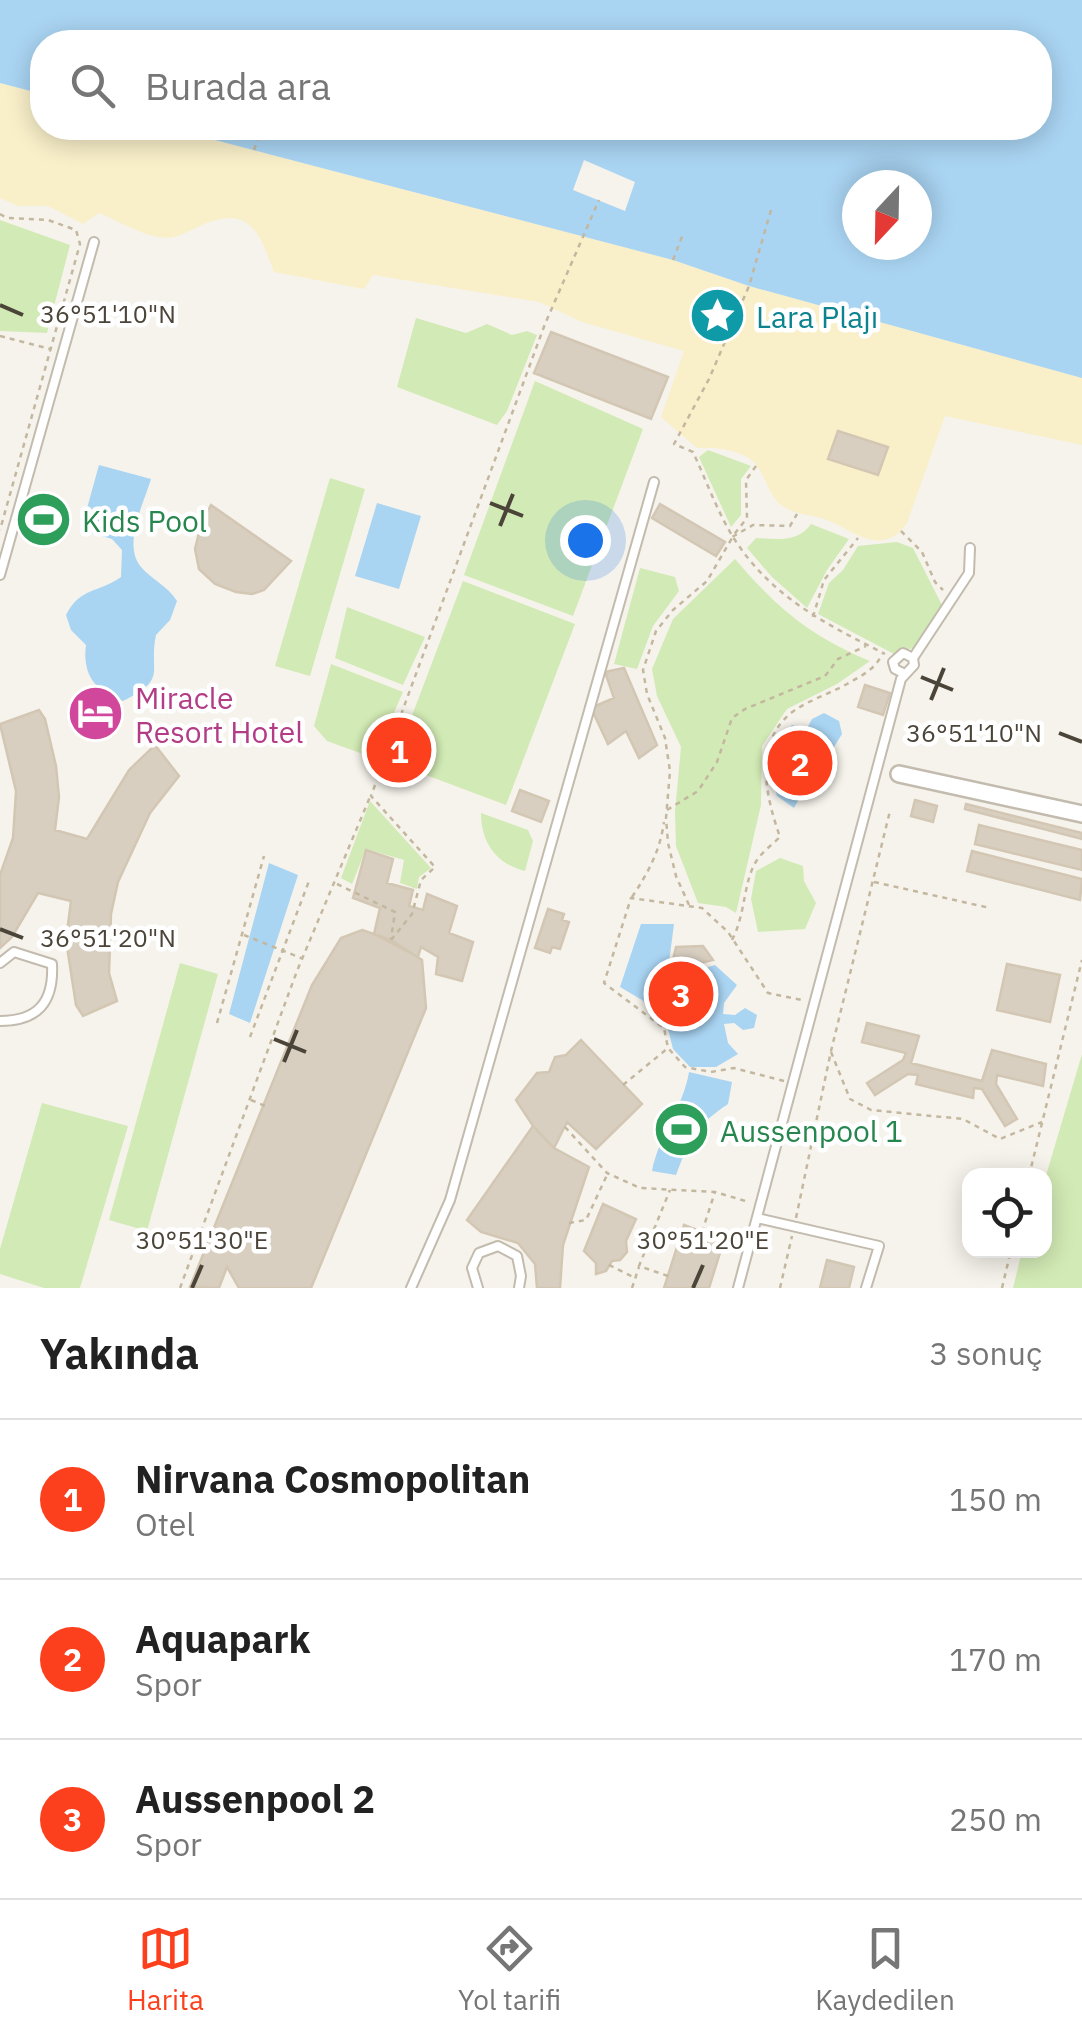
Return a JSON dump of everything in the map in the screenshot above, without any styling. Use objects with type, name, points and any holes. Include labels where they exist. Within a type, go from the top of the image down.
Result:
[{"type":"street","points":[[900,774],[1082,814]]},
{"type":"lane","points":[[0,575],[94,242]]},
{"type":"lane","points":[[411,1288],[450,1200],[654,482]]},
{"type":"lane","points":[[738,1288],[904,674],[913,668],[913,658],[969,574],[970,548]]},
{"type":"lane","points":[[904,674],[895,670],[894,659],[904,653],[913,658]]},
{"type":"lane","points":[[0,964],[14,952],[52,964],[49,1000],[36,1015],[0,1021]]},
{"type":"lane","points":[[757,1218],[878,1246],[866,1288]]},
{"type":"lane","points":[[478,1288],[472,1268],[479,1253],[498,1246],[517,1256],[522,1276],[519,1288]]},
{"type":"path","points":[[254,150],[258,140]]},
{"type":"path","points":[[180,1288],[302,959],[371,796],[535,351],[598,200]]},
{"type":"path","points":[[770,210],[749,286],[709,379],[674,444],[693,452],[732,536],[776,587],[813,617],[894,659]]},
{"type":"path","points":[[0,214],[48,220],[76,230],[80,244],[0,530]]},
{"type":"path","points":[[673,260],[683,234]]},
{"type":"path","points":[[0,336],[52,350]]},
{"type":"path","points":[[535,351],[542,354]]},
{"type":"path","points":[[756,466],[746,480],[747,518],[732,536],[707,581],[673,610],[656,631],[643,670],[647,694],[665,738],[670,771],[666,809],[662,840],[648,874],[631,898],[604,983],[664,1028],[668,1048],[685,1068],[712,1072],[734,1068],[787,1082]]},
{"type":"path","points":[[732,536],[753,526],[790,526],[796,514]]},
{"type":"path","points":[[901,532],[922,552],[935,582],[952,601]]},
{"type":"path","points":[[813,617],[824,580],[858,538]]},
{"type":"path","points":[[666,809],[698,790],[717,762],[732,718],[825,676],[838,659],[867,645]]},
{"type":"path","points":[[732,940],[743,920],[756,861],[780,837],[764,773],[770,741],[789,715],[860,677],[878,664],[882,653]]},
{"type":"path","points":[[334,882],[395,912],[391,940],[412,914],[421,880],[434,867],[371,796]]},
{"type":"path","points":[[666,809],[668,844],[689,905]]},
{"type":"path","points":[[780,1288],[831,1051],[890,811]]},
{"type":"path","points":[[218,1024],[264,856]]},
{"type":"path","points":[[250,1037],[308,880]]},
{"type":"path","points":[[872,882],[990,908]]},
{"type":"path","points":[[631,898],[702,908],[732,940],[768,994],[808,1000]]},
{"type":"path","points":[[243,936],[302,959]]},
{"type":"path","points":[[1031,1168],[1082,960]]},
{"type":"path","points":[[650,1015],[673,968]]},
{"type":"path","points":[[623,1085],[668,1048]]},
{"type":"path","points":[[831,1051],[850,1099],[871,1110],[963,1120],[1000,1139],[1042,1122]]},
{"type":"path","points":[[250,1100],[266,1106]]},
{"type":"path","points":[[564,1127],[608,1173],[640,1188],[715,1192],[760,1205]]},
{"type":"path","points":[[569,1222],[586,1220],[608,1173]]},
{"type":"path","points":[[632,1288],[670,1189]]},
{"type":"path","points":[[702,1232],[715,1192]]},
{"type":"path","points":[[1002,1288],[1009,1258]]},
{"type":"path","points":[[610,1265],[635,1278]]},
{"type":"path","points":[[639,1266],[668,1276]]},
{"type":"green space","points":[[0,220],[70,245],[47,333],[0,331]]},
{"type":"green space","points":[[416,318],[466,333],[487,324],[512,335],[527,331],[537,335],[507,411],[497,425],[397,387]]},
{"type":"green space","points":[[535,381],[643,429],[573,616],[464,575]]},
{"type":"green space","points":[[708,450],[751,466],[741,479],[741,515],[731,527],[699,457]]},
{"type":"green space","points":[[330,478],[365,489],[310,676],[275,666]]},
{"type":"green space","points":[[811,524],[849,539],[807,608],[747,548],[756,538],[793,537]]},
{"type":"green space","points":[[897,542],[913,548],[943,607],[913,648],[894,654],[818,614],[829,583],[858,546]]},
{"type":"green space","points":[[735,559],[796,619],[870,661],[837,684],[787,709],[762,746],[761,805],[736,913],[726,907],[698,903],[676,846],[681,747],[657,696],[652,669],[673,619]]},
{"type":"green space","points":[[640,568],[675,577],[679,591],[653,626],[637,669],[614,664]]},
{"type":"green space","points":[[463,581],[575,624],[506,805],[394,763]]},
{"type":"green space","points":[[347,607],[425,637],[403,685],[335,658]]},
{"type":"green space","points":[[331,664],[403,692],[374,758],[327,741],[314,726]]},
{"type":"green space","points":[[370,801],[431,868],[419,877],[417,889],[400,883],[404,860],[366,849],[352,884],[341,878]]},
{"type":"green space","points":[[481,813],[528,830],[533,841],[525,871],[506,863],[492,850]]},
{"type":"green space","points":[[780,858],[803,866],[804,881],[816,903],[805,929],[758,932],[751,899],[756,871]]},
{"type":"green space","points":[[180,963],[218,974],[147,1231],[109,1220]]},
{"type":"green space","points":[[1082,1054],[1082,1288],[1013,1288],[1020,1258],[1052,1258],[1052,1168],[1048,1168]]},
{"type":"green space","points":[[42,1103],[128,1126],[80,1288],[44,1288],[0,1274],[0,1249]]},
{"type":"sand","name":"Lara Plajı","points":[[0,83],[30,91],[30,140],[215,140],[673,260],[749,286],[1082,378],[1082,445],[945,416],[907,523],[887,539],[866,538],[824,519],[785,508],[750,459],[724,449],[697,448],[661,417],[684,351],[582,322],[539,302],[373,275],[364,289],[274,272],[258,234],[233,218],[165,238],[99,213],[83,224],[48,206],[18,206],[0,198]]},
{"type":"water","points":[[0,0],[1082,0],[1082,378],[749,286],[673,260],[215,140],[1052,140],[1052,30],[30,30],[30,91],[0,83]]},
{"type":"water","points":[[99,465],[151,479],[136,524],[136,558],[145,572],[177,601],[170,620],[156,635],[152,680],[123,701],[105,693],[92,681],[86,665],[86,645],[71,630],[66,615],[84,595],[121,577],[122,550],[112,539],[81,530]]},
{"type":"water","points":[[377,503],[421,516],[399,589],[355,576]]},
{"type":"water","points":[[824,713],[839,721],[842,734],[834,747],[823,754],[794,808],[777,796],[774,783],[785,768],[775,758],[778,742],[792,725],[806,730],[812,719]]},
{"type":"water","points":[[269,863],[298,875],[250,1023],[229,1014]]},
{"type":"water","points":[[641,924],[674,924],[668,970],[691,972],[715,965],[737,985],[724,1003],[723,1014],[735,1015],[745,1008],[757,1015],[754,1028],[743,1030],[734,1023],[724,1024],[728,1043],[738,1054],[716,1067],[690,1067],[673,1049],[667,1025],[642,1000],[620,987]]},
{"type":"water","name":"Aussenpool 1","points":[[689,1072],[732,1082],[728,1104],[695,1134],[676,1175],[652,1171],[682,1098]]},
{"type":"pier","points":[[584,160],[635,182],[625,211],[573,190]]},
{"type":"building","points":[[551,332],[668,377],[651,419],[534,373]]},
{"type":"building","points":[[838,431],[888,447],[878,475],[828,459]]},
{"type":"building","points":[[660,504],[725,542],[716,556],[652,518]]},
{"type":"building","points":[[211,505],[291,561],[264,590],[252,594],[236,592],[215,584],[199,569],[195,549]]},
{"type":"building","points":[[624,668],[657,745],[639,758],[626,731],[608,744],[591,708],[614,698],[605,672]]},
{"type":"building","points":[[865,685],[890,693],[883,715],[858,707]]},
{"type":"building","points":[[39,710],[45,719],[56,766],[59,797],[55,830],[87,839],[129,770],[155,745],[179,776],[150,813],[118,882],[111,914],[109,973],[117,1001],[83,1016],[76,1005],[66,940],[71,901],[38,893],[12,937],[0,948],[0,875],[13,838],[16,791],[0,724]]},
{"type":"building","points":[[520,790],[549,801],[541,822],[512,811]]},
{"type":"building","points":[[915,800],[937,806],[933,822],[911,816]]},
{"type":"building","points":[[966,804],[1082,833],[1082,839],[965,809]]},
{"type":"building","points":[[979,825],[1082,850],[1082,870],[975,844]]},
{"type":"building","points":[[366,850],[393,859],[387,883],[413,890],[409,906],[423,910],[427,894],[457,906],[449,933],[473,942],[462,981],[436,974],[438,957],[421,947],[418,957],[374,934],[380,908],[353,898]]},
{"type":"building","points":[[972,851],[1082,879],[1080,900],[967,871]]},
{"type":"building","points":[[548,909],[564,914],[562,920],[569,922],[560,949],[552,947],[550,953],[535,948]]},
{"type":"building","points":[[362,930],[391,940],[422,960],[426,1008],[311,1288],[239,1288],[227,1267],[219,1288],[190,1287],[312,985],[341,938]]},
{"type":"building","points":[[703,946],[713,960],[680,964],[673,960],[676,947]]},
{"type":"building","points":[[1007,964],[1060,975],[1050,1022],[997,1010]]},
{"type":"building","points":[[867,1023],[919,1036],[911,1063],[982,1081],[992,1050],[1046,1064],[1043,1086],[997,1075],[996,1084],[1017,1119],[1005,1126],[982,1089],[974,1088],[973,1098],[916,1084],[918,1075],[908,1074],[875,1095],[867,1083],[903,1060],[906,1053],[862,1042]]},
{"type":"building","points":[[581,1040],[642,1104],[596,1149],[567,1122],[554,1148],[516,1100],[537,1073],[549,1072],[555,1057],[566,1055]]},
{"type":"building","points":[[533,1126],[554,1148],[589,1167],[563,1245],[560,1288],[537,1288],[535,1264],[518,1243],[481,1232],[467,1220]]},
{"type":"building","points":[[603,1204],[636,1219],[626,1241],[627,1252],[620,1260],[612,1261],[606,1271],[596,1274],[596,1263],[584,1251]]},
{"type":"building","points":[[684,1225],[724,1240],[709,1288],[664,1288]]},
{"type":"building","points":[[827,1260],[854,1267],[849,1288],[820,1288]]},
{"type":"place","name":"Lara Plajı","points":[[717,316]]},
{"type":"place","name":"Kids Pool","points":[[43,520]]},
{"type":"place","name":"Miracle Resort Hotel","points":[[96,714]]},
{"type":"place","name":"Nirvana Cosmopolitan","points":[[399,750]]},
{"type":"place","name":"Aquapark","points":[[800,763]]},
{"type":"place","name":"Aussenpool 2","points":[[681,994]]},
{"type":"place","name":"Aussenpool 1","points":[[681,1130]]}]
